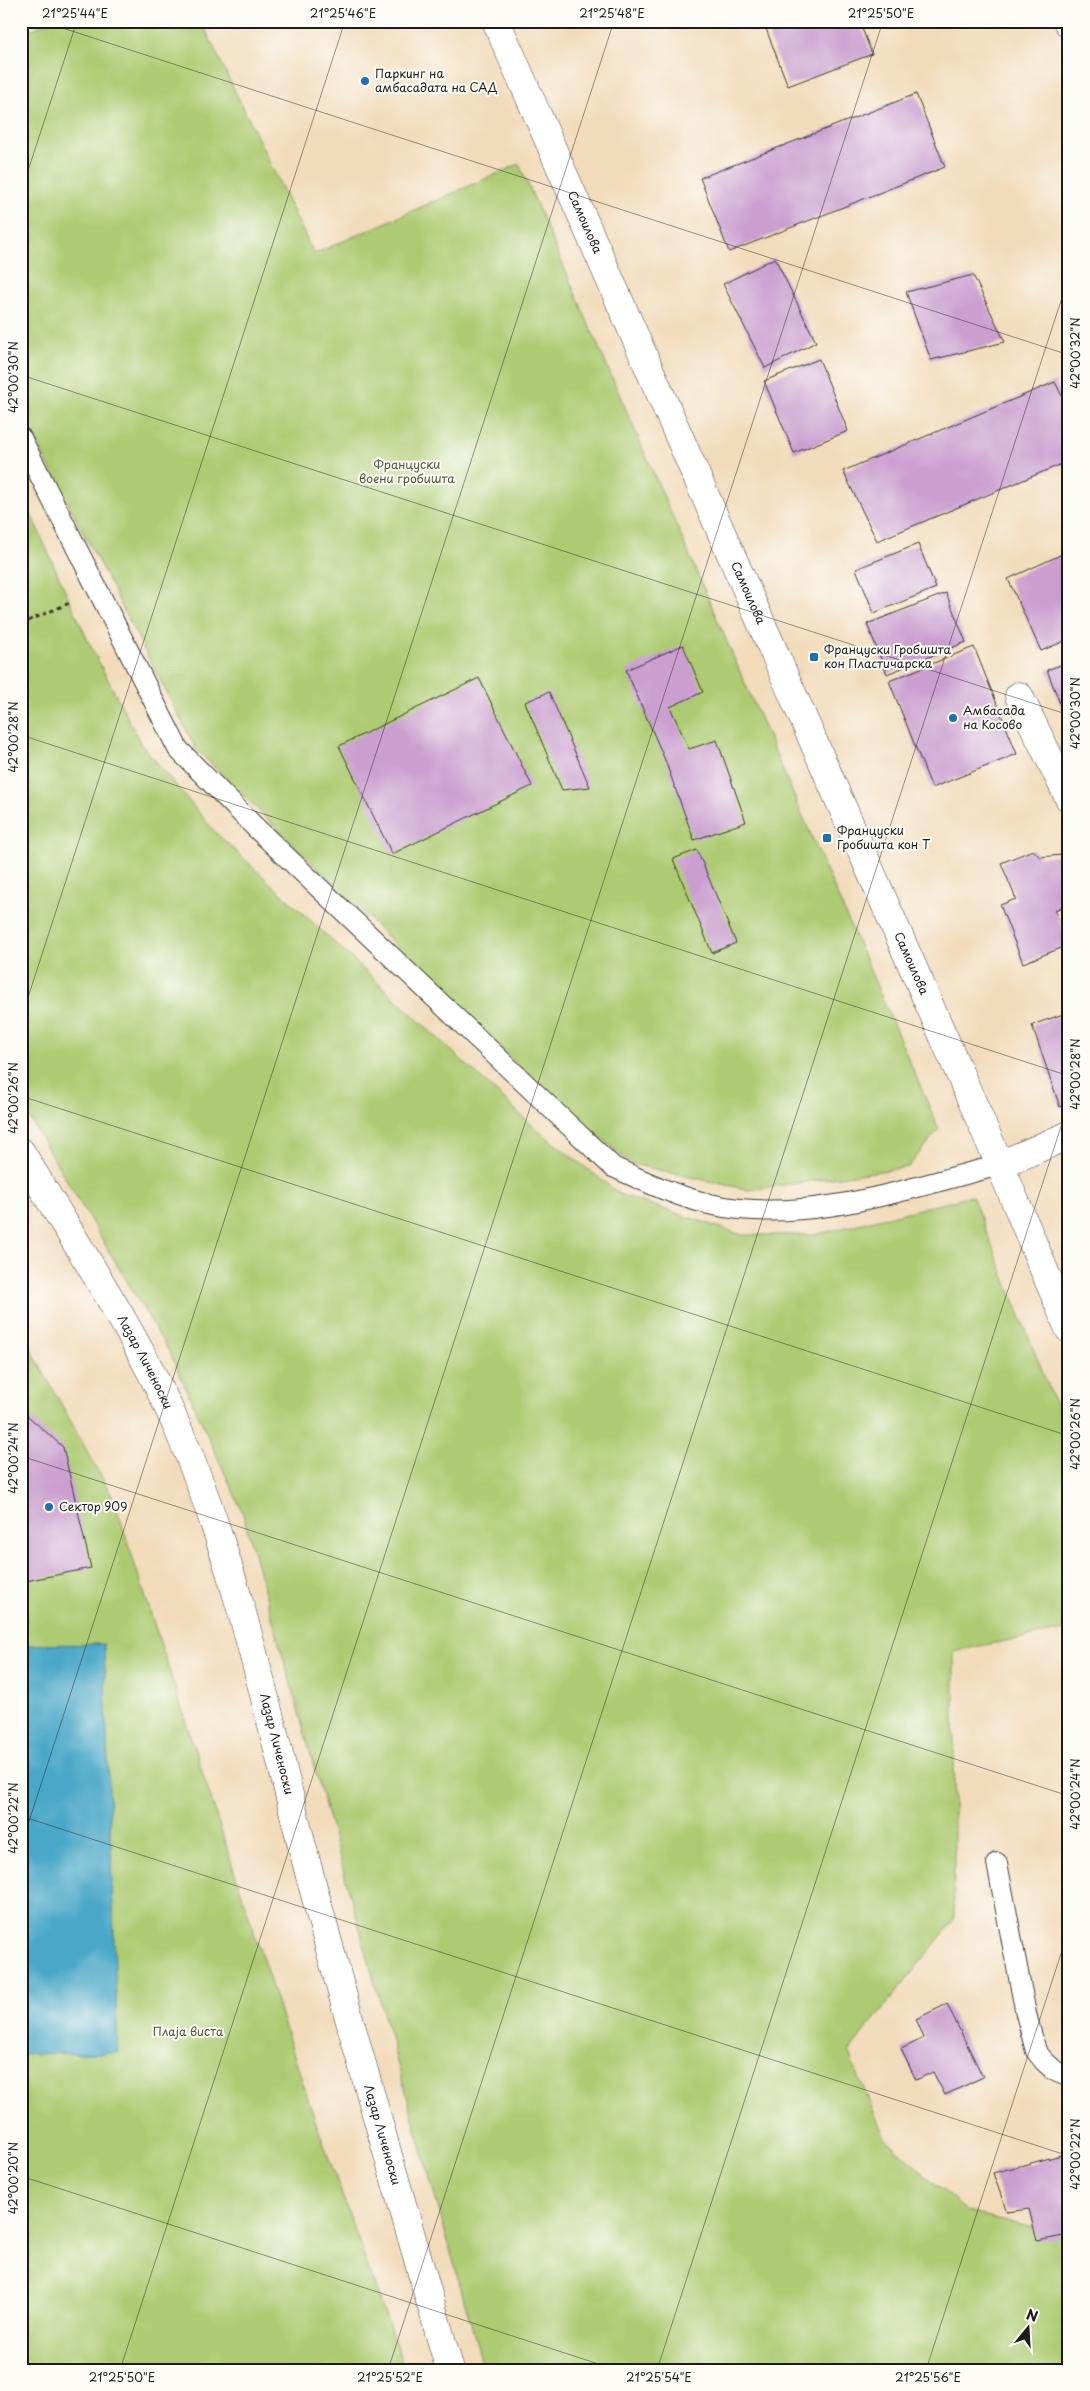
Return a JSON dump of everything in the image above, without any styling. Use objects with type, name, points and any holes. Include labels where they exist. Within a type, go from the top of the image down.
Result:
[{"type":"street","name":"Самоилова","points":[[496,21],[1000,1165],[1069,1329]]},
{"type":"street","points":[[1019,696],[1069,798]]},
{"type":"street","points":[[1000,1165],[1069,1135]]},
{"type":"street","name":"Лазар Личеноски","points":[[21,1152],[140,1352],[180,1434],[214,1520],[331,1954],[450,2370]]},
{"type":"lane","points":[[21,438],[178,749],[256,828],[613,1167],[661,1189],[709,1204],[760,1211],[852,1202],[1000,1165]]},
{"type":"lane","points":[[997,1863],[1026,2014],[1036,2050],[1055,2071],[1069,2077]]},
{"type":"path","points":[[21,624],[98,592]]},
{"type":"green space","name":"Француски воени гробишта","points":[[50,21],[201,21],[314,254],[519,164],[939,1129],[908,1167],[749,1190],[632,1164],[541,1088],[196,749],[21,413],[21,34]]},
{"type":"green space","points":[[21,492],[88,641],[141,744],[216,833],[536,1129],[621,1195],[742,1235],[814,1235],[972,1196],[1069,1438],[1069,1629],[954,1651],[954,1920],[848,2052],[886,2140],[967,2212],[1069,2235],[1069,2370],[484,2370],[242,1511],[171,1355],[21,1104]]},
{"type":"green space","name":"Плаја виста","points":[[21,1331],[114,1500],[315,2120],[405,2370],[21,2370]]},
{"type":"water","points":[[104,1644],[118,2053],[21,2054],[21,1645]]},
{"type":"building","points":[[763,21],[859,21],[872,54],[788,86]]},
{"type":"building","points":[[916,94],[945,167],[729,252],[700,178]]},
{"type":"building","points":[[775,258],[816,342],[765,368],[723,284]]},
{"type":"building","points":[[973,275],[1005,342],[931,360],[906,292]]},
{"type":"building","points":[[819,359],[848,431],[794,453],[764,381]]},
{"type":"building","points":[[1055,382],[1069,410],[1069,461],[877,541],[843,471]]},
{"type":"building","points":[[918,544],[936,588],[874,613],[856,569]]},
{"type":"building","points":[[1069,551],[1069,639],[1041,651],[1008,579]]},
{"type":"building","points":[[946,593],[966,642],[887,674],[867,624]]},
{"type":"building","points":[[683,645],[703,692],[670,707],[689,749],[717,740],[746,822],[694,840],[665,760],[626,670]]},
{"type":"building","name":"Амбасада на Косово","points":[[974,647],[1017,754],[932,788],[889,681]]},
{"type":"building","points":[[1069,662],[1069,727],[1047,670]]},
{"type":"building","points":[[479,678],[532,786],[392,854],[339,746]]},
{"type":"building","points":[[549,692],[590,787],[562,790],[525,702]]},
{"type":"building","points":[[697,850],[736,943],[712,953],[673,859]]},
{"type":"building","points":[[1033,850],[1040,857],[1062,855],[1069,873],[1069,904],[1055,910],[1069,945],[1023,963],[1000,905],[1016,899],[1001,863]]},
{"type":"building","points":[[1069,1012],[1069,1104],[1060,1107],[1032,1025]]},
{"type":"building","name":"Сектор 909","points":[[21,1410],[63,1447],[91,1568],[21,1582]]},
{"type":"building","points":[[947,2004],[983,2077],[945,2095],[933,2072],[916,2080],[901,2049],[924,2038],[916,2019]]},
{"type":"building","points":[[1069,2153],[1069,2235],[1037,2241],[1029,2209],[1007,2212],[993,2173]]},
{"type":"place","name":"Паркинг на амбасадата на САД","points":[[365,81]]},
{"type":"place","name":"Француски Гробишта кон Пластичарска","points":[[814,657]]},
{"type":"place","name":"Амбасада на Косово","points":[[953,718]]},
{"type":"place","name":"Француски Гробишта кон Т","points":[[827,838]]},
{"type":"place","name":"Сектор 909","points":[[49,1507]]}]
